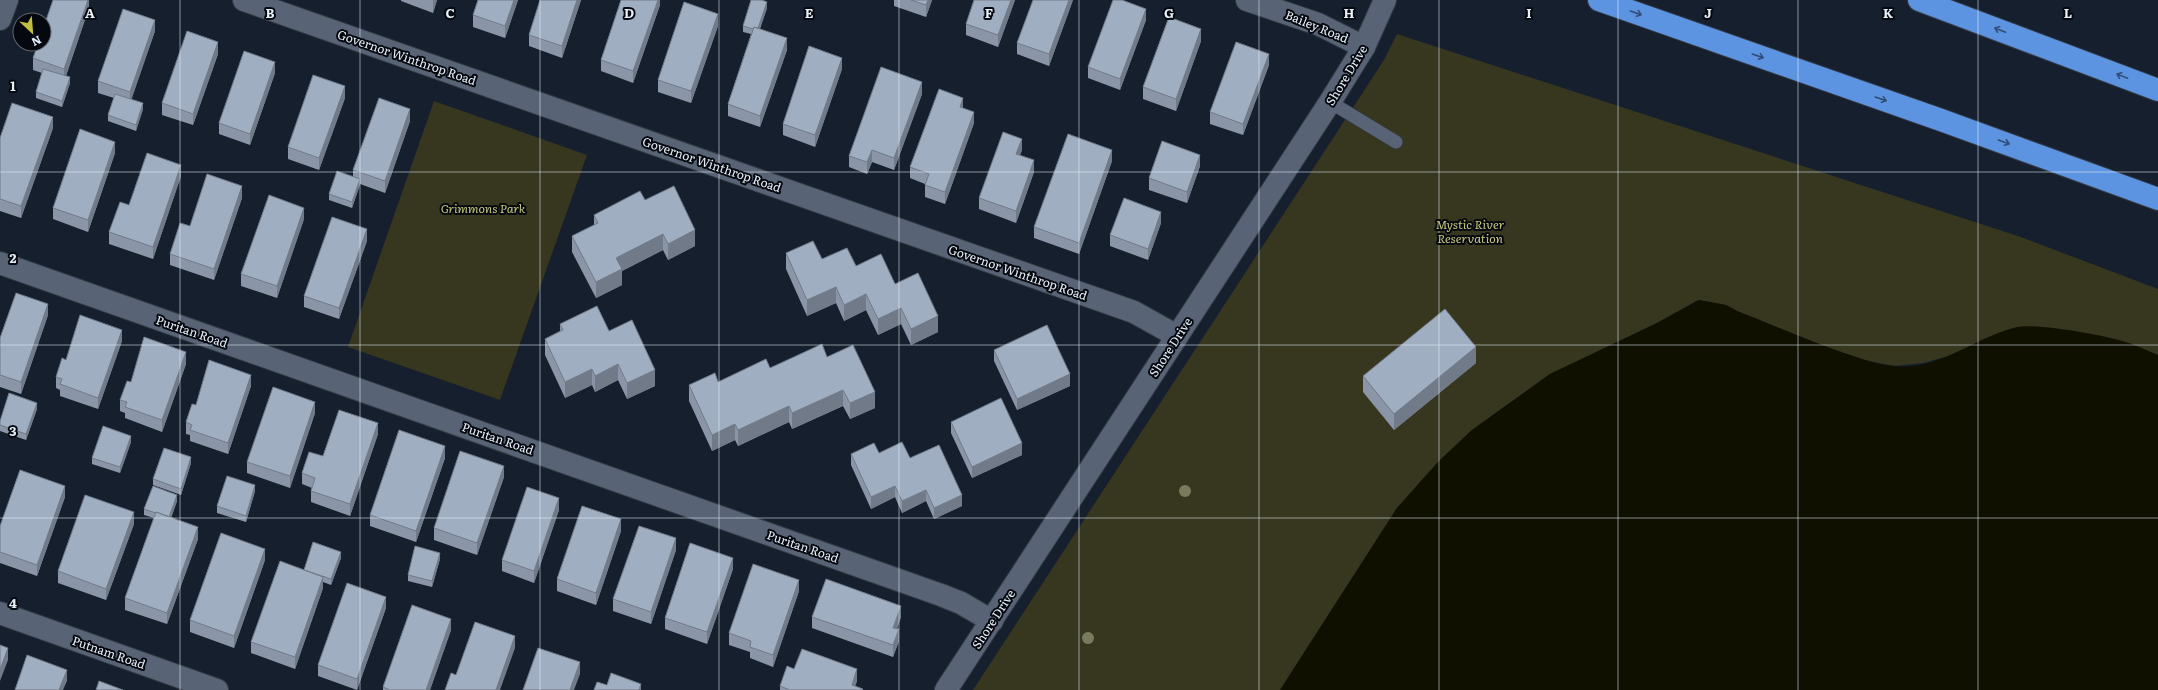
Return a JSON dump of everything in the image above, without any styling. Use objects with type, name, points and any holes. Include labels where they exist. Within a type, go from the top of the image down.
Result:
[{"type":"highway","points":[[1599,0],[1941,120],[2158,199]]},
{"type":"highway","points":[[1919,0],[2158,90]]},
{"type":"street","points":[[0,19],[7,0]]},
{"type":"street","name":"Governor Winthrop Road","points":[[244,0],[1134,312],[1177,336]]},
{"type":"street","name":"Bailey Road","points":[[1247,0],[1318,24],[1364,47]]},
{"type":"street","name":"Shore Drive","points":[[946,690],[1330,102],[1364,47],[1385,0]]},
{"type":"street","name":"Puritan Road","points":[[0,263],[942,595],[961,603],[992,620]]},
{"type":"street","name":"Putnam Road","points":[[0,613],[217,690]]},
{"type":"lane","points":[[1330,102],[1396,142]]},
{"type":"green space","name":"Mystic River Reservation","points":[[1397,34],[2021,237],[2158,289],[2158,355],[2122,341],[1986,338],[1952,355],[1923,363],[1894,366],[1864,360],[1824,346],[1737,311],[1726,305],[1698,300],[1657,323],[1550,374],[1472,430],[1439,461],[1397,508],[1280,690],[973,690],[1384,60]]},
{"type":"green space","name":"Grimmons Park","points":[[434,101],[587,155],[500,400],[348,347]]},
{"type":"shaded area","points":[[1699,300],[1726,305],[1737,311],[1844,353],[1875,363],[1894,366],[1910,366],[1926,363],[1957,352],[2002,332],[2017,327],[2026,326],[2069,330],[2100,336],[2131,344],[2158,355],[2158,690],[1280,690],[1397,508],[1439,461],[1472,430],[1550,374],[1657,323]]},
{"type":"building","points":[[53,0],[88,0],[64,69],[33,58],[35,52],[52,52],[52,12],[49,12]]},
{"type":"building","points":[[478,0],[514,0],[505,26],[473,15]]},
{"type":"building","points":[[540,0],[577,0],[562,46],[529,35]]},
{"type":"building","points":[[621,0],[658,0],[633,71],[601,60]]},
{"type":"building","points":[[751,0],[762,0],[767,2],[758,28],[754,27],[753,29],[743,26]]},
{"type":"building","points":[[911,0],[928,0],[926,5]]},
{"type":"building","points":[[974,0],[1011,0],[998,35],[966,24]]},
{"type":"building","points":[[1033,0],[1069,0],[1049,54],[1017,43]]},
{"type":"building","points":[[1113,0],[1122,0],[1146,9],[1120,79],[1088,67]]},
{"type":"building","points":[[684,2],[718,14],[691,91],[658,80]]},
{"type":"building","points":[[123,9],[155,20],[130,92],[98,81]]},
{"type":"building","points":[[1169,17],[1201,29],[1176,99],[1143,87]]},
{"type":"building","points":[[754,27],[787,38],[760,116],[728,104]]},
{"type":"building","points":[[187,31],[218,42],[193,114],[162,103]]},
{"type":"building","points":[[1236,42],[1269,54],[1243,124],[1210,112]]},
{"type":"building","points":[[809,46],[842,58],[815,135],[783,124]]},
{"type":"building","points":[[244,51],[275,62],[250,134],[219,123]]},
{"type":"building","points":[[881,67],[922,82],[894,158],[872,150],[867,162],[849,156]]},
{"type":"building","points":[[43,69],[70,77],[62,101],[36,92]]},
{"type":"building","points":[[313,75],[345,86],[319,158],[288,147]]},
{"type":"building","points":[[939,89],[963,98],[960,107],[974,112],[945,192],[925,185],[929,174],[910,167]]},
{"type":"building","points":[[115,94],[143,103],[136,125],[108,115]]},
{"type":"building","points":[[379,98],[410,109],[385,181],[353,170]]},
{"type":"building","points":[[12,103],[53,117],[21,206],[0,199],[0,138]]},
{"type":"building","points":[[80,129],[115,142],[88,220],[53,208]]},
{"type":"building","points":[[1003,132],[1022,139],[1016,154],[1034,160],[1016,211],[979,198]]},
{"type":"building","points":[[1068,134],[1112,150],[1079,243],[1034,227]]},
{"type":"building","points":[[1162,141],[1200,155],[1187,192],[1149,178]]},
{"type":"building","points":[[147,153],[181,165],[153,247],[109,232],[120,202],[129,205]]},
{"type":"building","points":[[337,171],[360,179],[352,202],[329,194]]},
{"type":"building","points":[[207,174],[242,186],[214,269],[170,254],[180,223],[190,226]]},
{"type":"building","points":[[674,186],[695,230],[668,244],[663,234],[616,258],[622,269],[596,282],[572,236],[598,223],[594,215],[640,191],[645,200]]},
{"type":"building","points":[[269,195],[304,208],[277,286],[241,274]]},
{"type":"building","points":[[1124,198],[1161,212],[1148,249],[1110,235]]},
{"type":"building","points":[[332,217],[367,229],[339,308],[304,296]]},
{"type":"building","points":[[813,241],[822,259],[847,248],[856,266],[881,254],[895,284],[918,273],[938,316],[911,329],[901,308],[878,319],[866,294],[844,305],[836,287],[807,300],[786,253]]},
{"type":"building","points":[[16,293],[48,304],[21,382],[0,375],[0,338]]},
{"type":"building","points":[[597,306],[609,331],[632,320],[655,370],[627,383],[618,364],[595,376],[592,369],[565,382],[545,339],[563,330],[560,324]]},
{"type":"building","points":[[1445,309],[1476,347],[1394,414],[1363,376]]},
{"type":"building","points":[[80,315],[122,330],[98,398],[60,384],[62,379],[56,377],[62,358],[66,360]]},
{"type":"building","points":[[1047,325],[1070,374],[1017,399],[994,350]]},
{"type":"building","points":[[144,337],[186,352],[162,420],[125,407],[127,402],[120,400],[127,381],[131,382]]},
{"type":"building","points":[[822,344],[827,357],[853,345],[875,392],[850,403],[843,390],[792,413],[789,406],[738,430],[735,424],[712,435],[689,385],[715,373],[718,382],[766,359],[770,368]]},
{"type":"building","points":[[209,360],[251,375],[228,443],[190,430],[192,425],[186,422],[192,404],[196,405]]},
{"type":"building","points":[[273,387],[315,402],[290,476],[247,462]]},
{"type":"building","points":[[9,393],[37,403],[26,434],[0,425]]},
{"type":"building","points":[[1001,398],[1022,443],[972,467],[951,422]]},
{"type":"building","points":[[339,410],[378,423],[350,504],[311,491],[315,478],[302,473],[309,452],[323,456]]},
{"type":"building","points":[[103,426],[131,436],[120,467],[92,458]]},
{"type":"building","points":[[399,430],[445,446],[416,531],[370,515]]},
{"type":"building","points":[[902,442],[910,458],[939,445],[962,495],[934,508],[926,490],[902,501],[895,486],[871,497],[851,454],[874,443],[879,453]]},
{"type":"building","points":[[164,448],[191,457],[181,489],[153,479]]},
{"type":"building","points":[[460,451],[504,466],[477,543],[434,528]]},
{"type":"building","points":[[20,470],[65,486],[37,565],[0,552],[0,526]]},
{"type":"building","points":[[227,476],[255,485],[246,516],[217,506]]},
{"type":"building","points":[[153,486],[177,495],[169,517],[144,509]]},
{"type":"building","points":[[527,487],[559,498],[534,571],[502,560]]},
{"type":"building","points":[[85,495],[134,512],[106,589],[58,571]]},
{"type":"building","points":[[582,506],[621,519],[596,593],[557,579]]},
{"type":"building","points":[[156,512],[198,527],[167,613],[125,598]]},
{"type":"building","points":[[639,526],[676,538],[651,612],[613,599]]},
{"type":"building","points":[[221,533],[265,549],[234,636],[190,620]]},
{"type":"building","points":[[313,542],[341,552],[331,579],[304,570]]},
{"type":"building","points":[[690,543],[733,558],[707,632],[665,618]]},
{"type":"building","points":[[415,546],[440,553],[432,581],[408,575]]},
{"type":"building","points":[[280,561],[323,577],[295,657],[251,642]]},
{"type":"building","points":[[753,564],[799,580],[773,655],[750,647],[751,641],[729,633]]},
{"type":"building","points":[[826,579],[901,606],[893,628],[899,629],[893,645],[812,617]]},
{"type":"building","points":[[347,583],[386,597],[357,679],[318,665]]},
{"type":"building","points":[[412,605],[451,619],[426,690],[390,690],[383,687]]},
{"type":"building","points":[[475,622],[515,636],[496,690],[445,690],[451,673],[456,675]]},
{"type":"building","points":[[0,645],[8,648],[0,670]]},
{"type":"building","points":[[538,648],[580,662],[570,690],[523,690]]},
{"type":"building","points":[[802,649],[857,669],[852,685],[863,689],[790,690],[780,686],[787,666],[794,669]]},
{"type":"building","points":[[27,655],[67,670],[59,690],[15,690]]},
{"type":"building","points":[[611,673],[641,684],[639,690],[594,690],[597,682],[607,685]]},
{"type":"building","points":[[99,681],[123,690],[96,690]]}]
